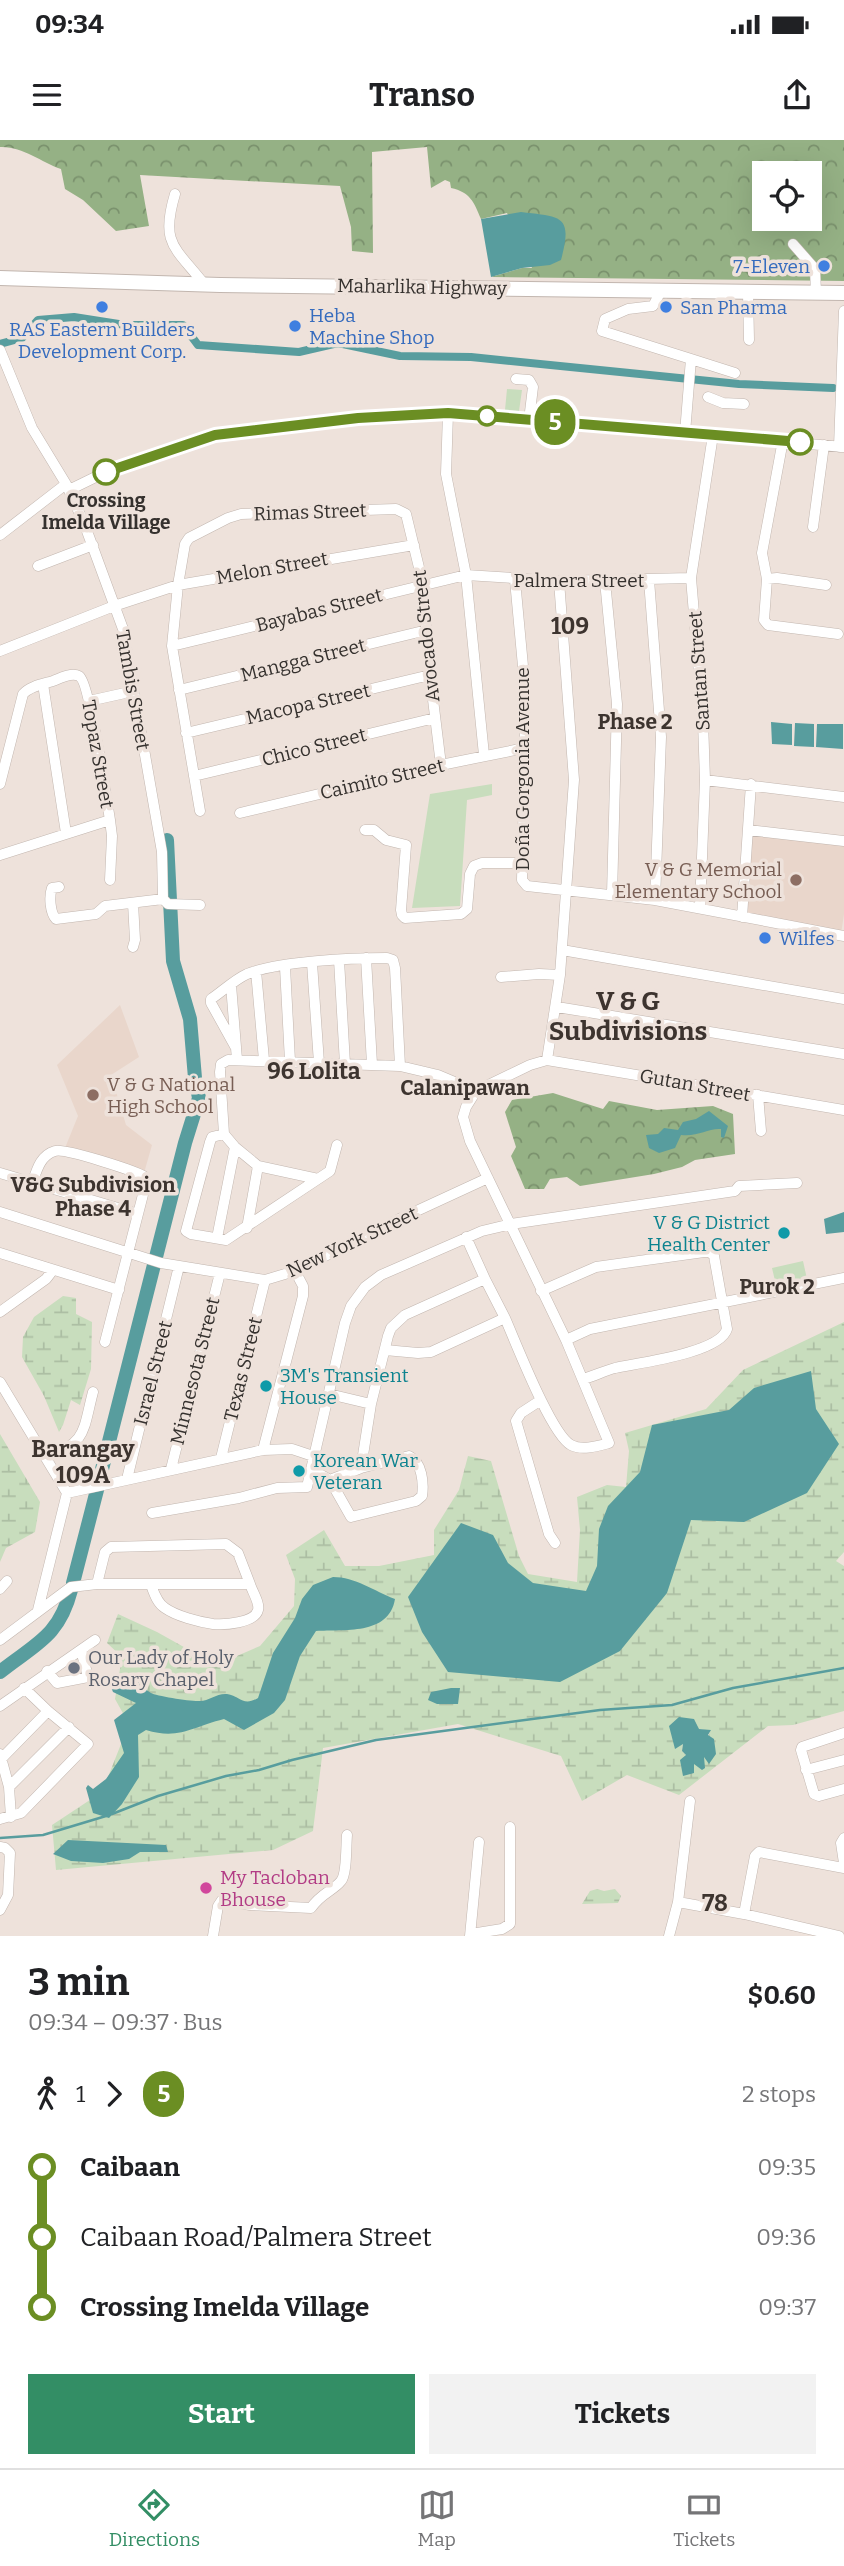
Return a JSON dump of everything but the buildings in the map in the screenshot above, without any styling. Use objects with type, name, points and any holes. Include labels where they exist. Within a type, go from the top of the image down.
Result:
[{"type":"highway","name":"Maharlika Highway","points":[[0,278],[204,284],[844,293]]},
{"type":"street","points":[[175,194],[168,216],[170,239],[176,251],[204,284]]},
{"type":"street","points":[[793,244],[815,269],[816,293]]},
{"type":"street","points":[[661,291],[653,306],[628,309],[604,319],[602,331],[736,373]]},
{"type":"street","points":[[748,292],[749,340]]},
{"type":"street","points":[[0,535],[68,487],[116,467],[215,435],[358,418],[448,413],[841,447],[844,314]]},
{"type":"street","name":"Tambis Street","points":[[0,351],[4,371],[32,428],[68,487],[93,545],[123,629],[162,852],[163,899]]},
{"type":"street","points":[[691,359],[689,379],[698,396],[723,403],[744,404]]},
{"type":"street","points":[[516,379],[529,380],[533,387],[528,420]]},
{"type":"street","points":[[685,433],[698,396]]},
{"type":"street","points":[[448,413],[446,474],[466,575],[484,755]]},
{"type":"street","name":"Santan Street","points":[[700,908],[705,780],[691,578],[713,435]]},
{"type":"street","points":[[782,440],[762,553],[767,579],[764,620],[768,625],[838,634]]},
{"type":"street","points":[[813,527],[824,445]]},
{"type":"street","name":"Rimas Street","points":[[178,585],[185,544],[197,533],[241,514],[402,510]]},
{"type":"street","name":"Avocado Street","points":[[402,510],[406,514],[423,584],[441,765]]},
{"type":"street","points":[[37,566],[93,545]]},
{"type":"street","name":"Melon Street","points":[[0,651],[114,606],[178,585],[414,545]]},
{"type":"street","name":"Palmera Street","points":[[466,575],[559,581],[691,578]]},
{"type":"street","name":"Bayabas Street","points":[[172,646],[466,575]]},
{"type":"street","points":[[767,579],[778,578],[826,585]]},
{"type":"street","name":"Doña Gorgonia Avenue","points":[[515,580],[524,677],[526,748],[522,880],[527,886],[655,900],[844,936]]},
{"type":"street","points":[[649,580],[661,737],[655,900]]},
{"type":"street","points":[[466,1237],[557,1430],[569,1444],[579,1448],[609,1443],[566,1340],[470,1141],[463,1120],[466,1107],[476,1091],[530,1065],[547,1060],[557,1007],[574,780],[559,581]]},
{"type":"street","points":[[605,581],[617,704],[612,895]]},
{"type":"street","points":[[178,585],[172,646],[200,811]]},
{"type":"street","name":"Mangga Street","points":[[179,690],[427,631]]},
{"type":"street","name":"Topaz Street","points":[[0,784],[4,751],[23,694],[27,690],[72,674],[80,676],[89,701],[110,820],[110,880]]},
{"type":"street","name":"Macopa Street","points":[[186,733],[430,675]]},
{"type":"street","points":[[43,684],[66,833]]},
{"type":"street","points":[[89,701],[134,691]]},
{"type":"street","name":"Chico Street","points":[[194,776],[435,718]]},
{"type":"street","name":"Caimito Street","points":[[240,813],[484,755],[526,748]]},
{"type":"street","points":[[705,780],[844,797]]},
{"type":"street","points":[[742,917],[751,784]]},
{"type":"street","points":[[0,855],[110,820]]},
{"type":"street","points":[[365,830],[374,830],[386,840],[406,845],[401,910],[405,918],[447,916],[464,912],[467,909],[470,874],[474,866],[482,863],[522,863]]},
{"type":"street","points":[[748,830],[844,841]]},
{"type":"street","points":[[59,887],[52,888],[51,892],[52,914],[56,919],[96,914],[102,906],[163,899],[168,904],[200,905]]},
{"type":"street","points":[[133,903],[133,947]]},
{"type":"street","points":[[562,950],[844,999]]},
{"type":"street","points":[[366,958],[372,1064]]},
{"type":"street","points":[[339,960],[345,1063]]},
{"type":"street","points":[[400,1066],[393,960],[339,960],[256,971],[212,999],[211,1003],[236,1053],[264,1060],[400,1066],[438,1074],[476,1091]]},
{"type":"street","points":[[312,963],[320,1063]]},
{"type":"street","points":[[285,967],[290,1061]]},
{"type":"street","points":[[256,971],[264,1060]]},
{"type":"street","points":[[501,977],[560,975]]},
{"type":"street","points":[[231,985],[236,1053]]},
{"type":"street","points":[[557,1007],[844,1054]]},
{"type":"street","points":[[236,1053],[221,1064],[224,1134],[258,1166],[318,1179]]},
{"type":"street","name":"Gutan Street","points":[[547,1060],[844,1110]]},
{"type":"street","points":[[758,1096],[761,1131]]},
{"type":"street","points":[[224,1134],[212,1137],[210,1142],[186,1231],[226,1240],[330,1171],[337,1145]]},
{"type":"street","points":[[217,1238],[235,1147]]},
{"type":"street","points":[[33,1181],[45,1156],[55,1151],[74,1153],[145,1178],[146,1183],[105,1342]]},
{"type":"street","points":[[247,1228],[258,1166]]},
{"type":"street","points":[[0,1173],[138,1214]]},
{"type":"street","name":"New York Street","points":[[0,1212],[155,1261],[265,1280],[295,1271],[488,1178]]},
{"type":"street","points":[[152,1513],[239,1499],[285,1487],[304,1489],[351,1307],[365,1287],[381,1275],[466,1237],[511,1224],[735,1191],[739,1186],[797,1183]]},
{"type":"street","points":[[541,1291],[596,1267],[707,1252],[714,1256],[726,1334],[713,1344],[680,1355],[611,1369],[583,1379]]},
{"type":"street","points":[[0,1255],[119,1290]]},
{"type":"street","name":"Israel Street","points":[[127,1479],[179,1266]]},
{"type":"street","points":[[0,1312],[46,1279],[53,1270]]},
{"type":"street","points":[[263,1450],[303,1296],[303,1286],[295,1271]]},
{"type":"street","name":"Minnesota Street","points":[[171,1469],[220,1273]]},
{"type":"street","points":[[566,1340],[590,1329],[844,1278]]},
{"type":"street","points":[[361,1468],[371,1404],[391,1328],[405,1315],[485,1279]]},
{"type":"street","name":"Texas Street","points":[[221,1458],[265,1280]]},
{"type":"street","points":[[385,1350],[431,1352],[505,1318]]},
{"type":"street","points":[[0,1382],[67,1493],[38,1610]]},
{"type":"street","points":[[47,1457],[72,1446],[79,1439],[93,1392]]},
{"type":"street","points":[[328,1394],[371,1404]]},
{"type":"street","points":[[541,1400],[521,1413],[516,1420],[549,1534],[555,1543]]},
{"type":"street","points":[[67,1493],[263,1450],[292,1450],[313,1456]]},
{"type":"street","points":[[311,1469],[330,1480],[351,1517],[416,1501],[422,1496],[419,1465],[415,1459],[409,1457],[361,1468],[330,1480]]},
{"type":"street","points":[[97,1584],[105,1552],[111,1547],[226,1544],[238,1553],[259,1606],[258,1612],[253,1617],[233,1623],[213,1624],[165,1608],[158,1602],[151,1585]]},
{"type":"street","points":[[0,1640],[71,1587],[97,1584],[250,1584]]},
{"type":"street","points":[[44,1587],[57,1596]]},
{"type":"street","points":[[0,1706],[94,1640]]},
{"type":"street","points":[[47,1671],[57,1683],[88,1677],[81,1650]]},
{"type":"street","points":[[0,1819],[11,1817],[28,1806],[86,1748],[86,1740],[48,1711],[24,1688]]},
{"type":"street","points":[[11,1817],[9,1787],[1,1756],[48,1711]]},
{"type":"street","points":[[9,1787],[69,1727]]},
{"type":"street","points":[[844,1734],[802,1747],[801,1752],[815,1795],[844,1789]]},
{"type":"street","points":[[806,1770],[844,1760]]},
{"type":"street","points":[[669,1936],[678,1902],[690,1801]]},
{"type":"street","points":[[479,1842],[471,1935],[502,1929],[510,1924],[510,1827]]},
{"type":"street","points":[[213,1936],[218,1906],[222,1900],[250,1905],[311,1908],[325,1892],[341,1881],[344,1875],[347,1835]]},
{"type":"street","points":[[744,1914],[755,1856],[759,1852],[844,1865],[841,1843],[844,1838]]},
{"type":"street","points":[[0,1847],[10,1853],[8,1895],[0,1910]]},
{"type":"street","points":[[678,1902],[839,1936]]},
{"type":"shaded area","name":"V & G Memorial Elementary School","points":[[752,834],[844,845],[844,914],[841,934],[745,915]]},
{"type":"shaded area","name":"V & G National High School","points":[[120,1005],[139,1057],[111,1075],[126,1125],[152,1145],[144,1173],[65,1148],[78,1116],[57,1065]]},
{"type":"green space","points":[[0,140],[844,140],[844,281],[491,277],[522,268],[532,268],[507,213],[481,219],[470,199],[463,192],[451,188],[450,182],[445,180],[431,188],[427,147],[372,152],[373,253],[352,251],[351,227],[340,186],[140,175],[149,226],[116,231],[83,200],[65,189],[61,169],[8,147],[0,147]]},
{"type":"green space","points":[[507,389],[522,390],[519,411],[505,410]]},
{"type":"green space","points":[[492,784],[492,795],[467,800],[460,906],[412,908],[430,794]]},
{"type":"green space","points":[[553,1093],[603,1109],[609,1101],[657,1110],[713,1106],[733,1114],[735,1154],[695,1160],[682,1167],[654,1174],[580,1186],[567,1177],[550,1179],[544,1189],[525,1189],[511,1156],[516,1147],[505,1112],[512,1100]]},
{"type":"green space","points":[[803,1261],[807,1279],[776,1285],[772,1268]]},
{"type":"green space","points":[[63,1296],[76,1298],[76,1314],[92,1322],[91,1369],[80,1405],[71,1400],[59,1432],[44,1396],[22,1357],[23,1337],[34,1317]]},
{"type":"green space","points":[[844,1322],[844,1552],[836,1561],[844,1566],[844,1711],[793,1725],[768,1726],[679,1795],[627,1775],[582,1801],[561,1756],[458,1724],[323,1748],[313,1831],[273,1850],[56,1870],[52,1825],[102,1792],[129,1724],[115,1699],[122,1657],[107,1643],[118,1614],[216,1665],[260,1646],[294,1606],[295,1579],[286,1555],[324,1530],[345,1566],[379,1566],[434,1555],[434,1530],[459,1490],[468,1456],[491,1461],[519,1556],[528,1574],[577,1582],[580,1530],[577,1497],[607,1485],[626,1487],[629,1451],[625,1433],[706,1409],[743,1370]],"holes":[[[699,1729],[710,1731],[703,1755],[694,1763],[682,1751],[683,1743],[675,1749]]]},
{"type":"green space","points":[[0,1434],[40,1502],[35,1532],[6,1548],[0,1562]]},
{"type":"green space","points":[[615,1889],[621,1896],[618,1903],[582,1904],[590,1891]]},
{"type":"water","points":[[521,212],[546,215],[561,221],[566,234],[561,260],[550,265],[522,268],[491,277],[481,219]]},
{"type":"water","points":[[771,722],[792,724],[792,745],[772,744]]},
{"type":"water","points":[[795,723],[814,724],[814,747],[794,746]]},
{"type":"water","points":[[817,724],[843,724],[843,749],[816,747]]},
{"type":"water","points":[[709,1111],[728,1126],[724,1138],[721,1137],[721,1129],[716,1129],[681,1135],[675,1148],[659,1153],[649,1148],[646,1135],[658,1134],[664,1128],[678,1130],[683,1122],[696,1119]]},
{"type":"water","points":[[844,1212],[844,1232],[826,1234],[824,1219]]},
{"type":"water","points":[[811,1371],[816,1409],[839,1444],[807,1493],[744,1522],[691,1520],[667,1593],[620,1651],[560,1682],[448,1672],[422,1632],[408,1597],[461,1523],[493,1535],[508,1563],[533,1583],[586,1591],[597,1566],[599,1529],[608,1506],[640,1472],[652,1425],[729,1410],[754,1388]]},
{"type":"water","points":[[333,1577],[357,1582],[395,1599],[391,1611],[384,1619],[363,1628],[316,1631],[300,1656],[285,1700],[274,1713],[244,1730],[224,1719],[177,1733],[146,1730],[138,1735],[139,1777],[122,1804],[109,1818],[93,1813],[86,1788],[88,1785],[93,1789],[106,1779],[124,1753],[114,1720],[136,1703],[113,1692],[107,1677],[131,1674],[151,1693],[175,1699],[200,1701],[227,1694],[245,1701],[258,1698],[273,1653],[295,1618],[302,1599],[313,1585]]},
{"type":"water","points":[[460,1688],[458,1704],[437,1704],[428,1700],[431,1692]]},
{"type":"water","points":[[679,1717],[694,1719],[699,1729],[711,1730],[708,1735],[714,1739],[716,1754],[709,1764],[704,1757],[705,1768],[702,1770],[694,1764],[694,1773],[683,1776],[680,1760],[686,1755],[682,1751],[683,1744],[675,1749],[669,1726]]},
{"type":"water","points":[[68,1840],[166,1845],[168,1852],[140,1852],[129,1859],[103,1863],[71,1861],[53,1854]]},
{"type":"waterway","points":[[0,344],[22,338],[38,320],[74,317],[125,325],[183,325],[198,345],[299,352],[338,343],[400,356],[471,357],[739,384],[833,388]]},
{"type":"waterway","points":[[99,1481],[185,1143],[199,1098],[190,1019],[173,961],[167,840]]},
{"type":"waterway","points":[[73,1583],[97,1490]]},
{"type":"waterway","points":[[0,1672],[35,1646],[52,1629],[60,1619],[71,1590]]},
{"type":"waterway","points":[[112,1814],[158,1796],[226,1776],[376,1740],[600,1710],[672,1705],[733,1688],[844,1668]]},
{"type":"waterway","points":[[0,1838],[43,1835],[106,1816]]},
{"type":"bus line","name":"5","points":[[106,472],[215,435],[358,418],[448,413],[800,442]]},
{"type":"place","name":"7-Eleven","points":[[824,266]]},
{"type":"place","name":"RAS Eastern Builders Development Corp.","points":[[102,307]]},
{"type":"place","name":"San Pharma","points":[[666,307]]},
{"type":"place","name":"Heba Machine Shop","points":[[295,326]]},
{"type":"place","name":"Crossing Imelda Village","points":[[106,472]]},
{"type":"place","name":"V & G Memorial Elementary School","points":[[796,880]]},
{"type":"place","name":"Wilfes","points":[[765,938]]},
{"type":"place","name":"V & G National High School","points":[[93,1095]]},
{"type":"place","name":"V & G District Health Center","points":[[784,1233]]},
{"type":"place","name":"3M's Transient House","points":[[266,1386]]},
{"type":"place","name":"Korean War Veteran","points":[[299,1471]]},
{"type":"place","name":"Our Lady of Holy Rosary Chapel","points":[[74,1668]]},
{"type":"place","name":"My Tacloban Bhouse","points":[[206,1888]]},
{"type":"district","name":"109","points":[[570,626]]},
{"type":"district","name":"Phase 2","points":[[635,722]]},
{"type":"district","name":"V & G Subdivisions","points":[[628,1016]]},
{"type":"district","name":"96 Lolita","points":[[314,1071]]},
{"type":"district","name":"Calanipawan","points":[[465,1088]]},
{"type":"district","name":"V&G Subdivision Phase 4","points":[[93,1197]]},
{"type":"district","name":"Purok 2","points":[[777,1287]]},
{"type":"district","name":"Barangay 109A","points":[[83,1462]]},
{"type":"district","name":"78","points":[[715,1903]]}]
